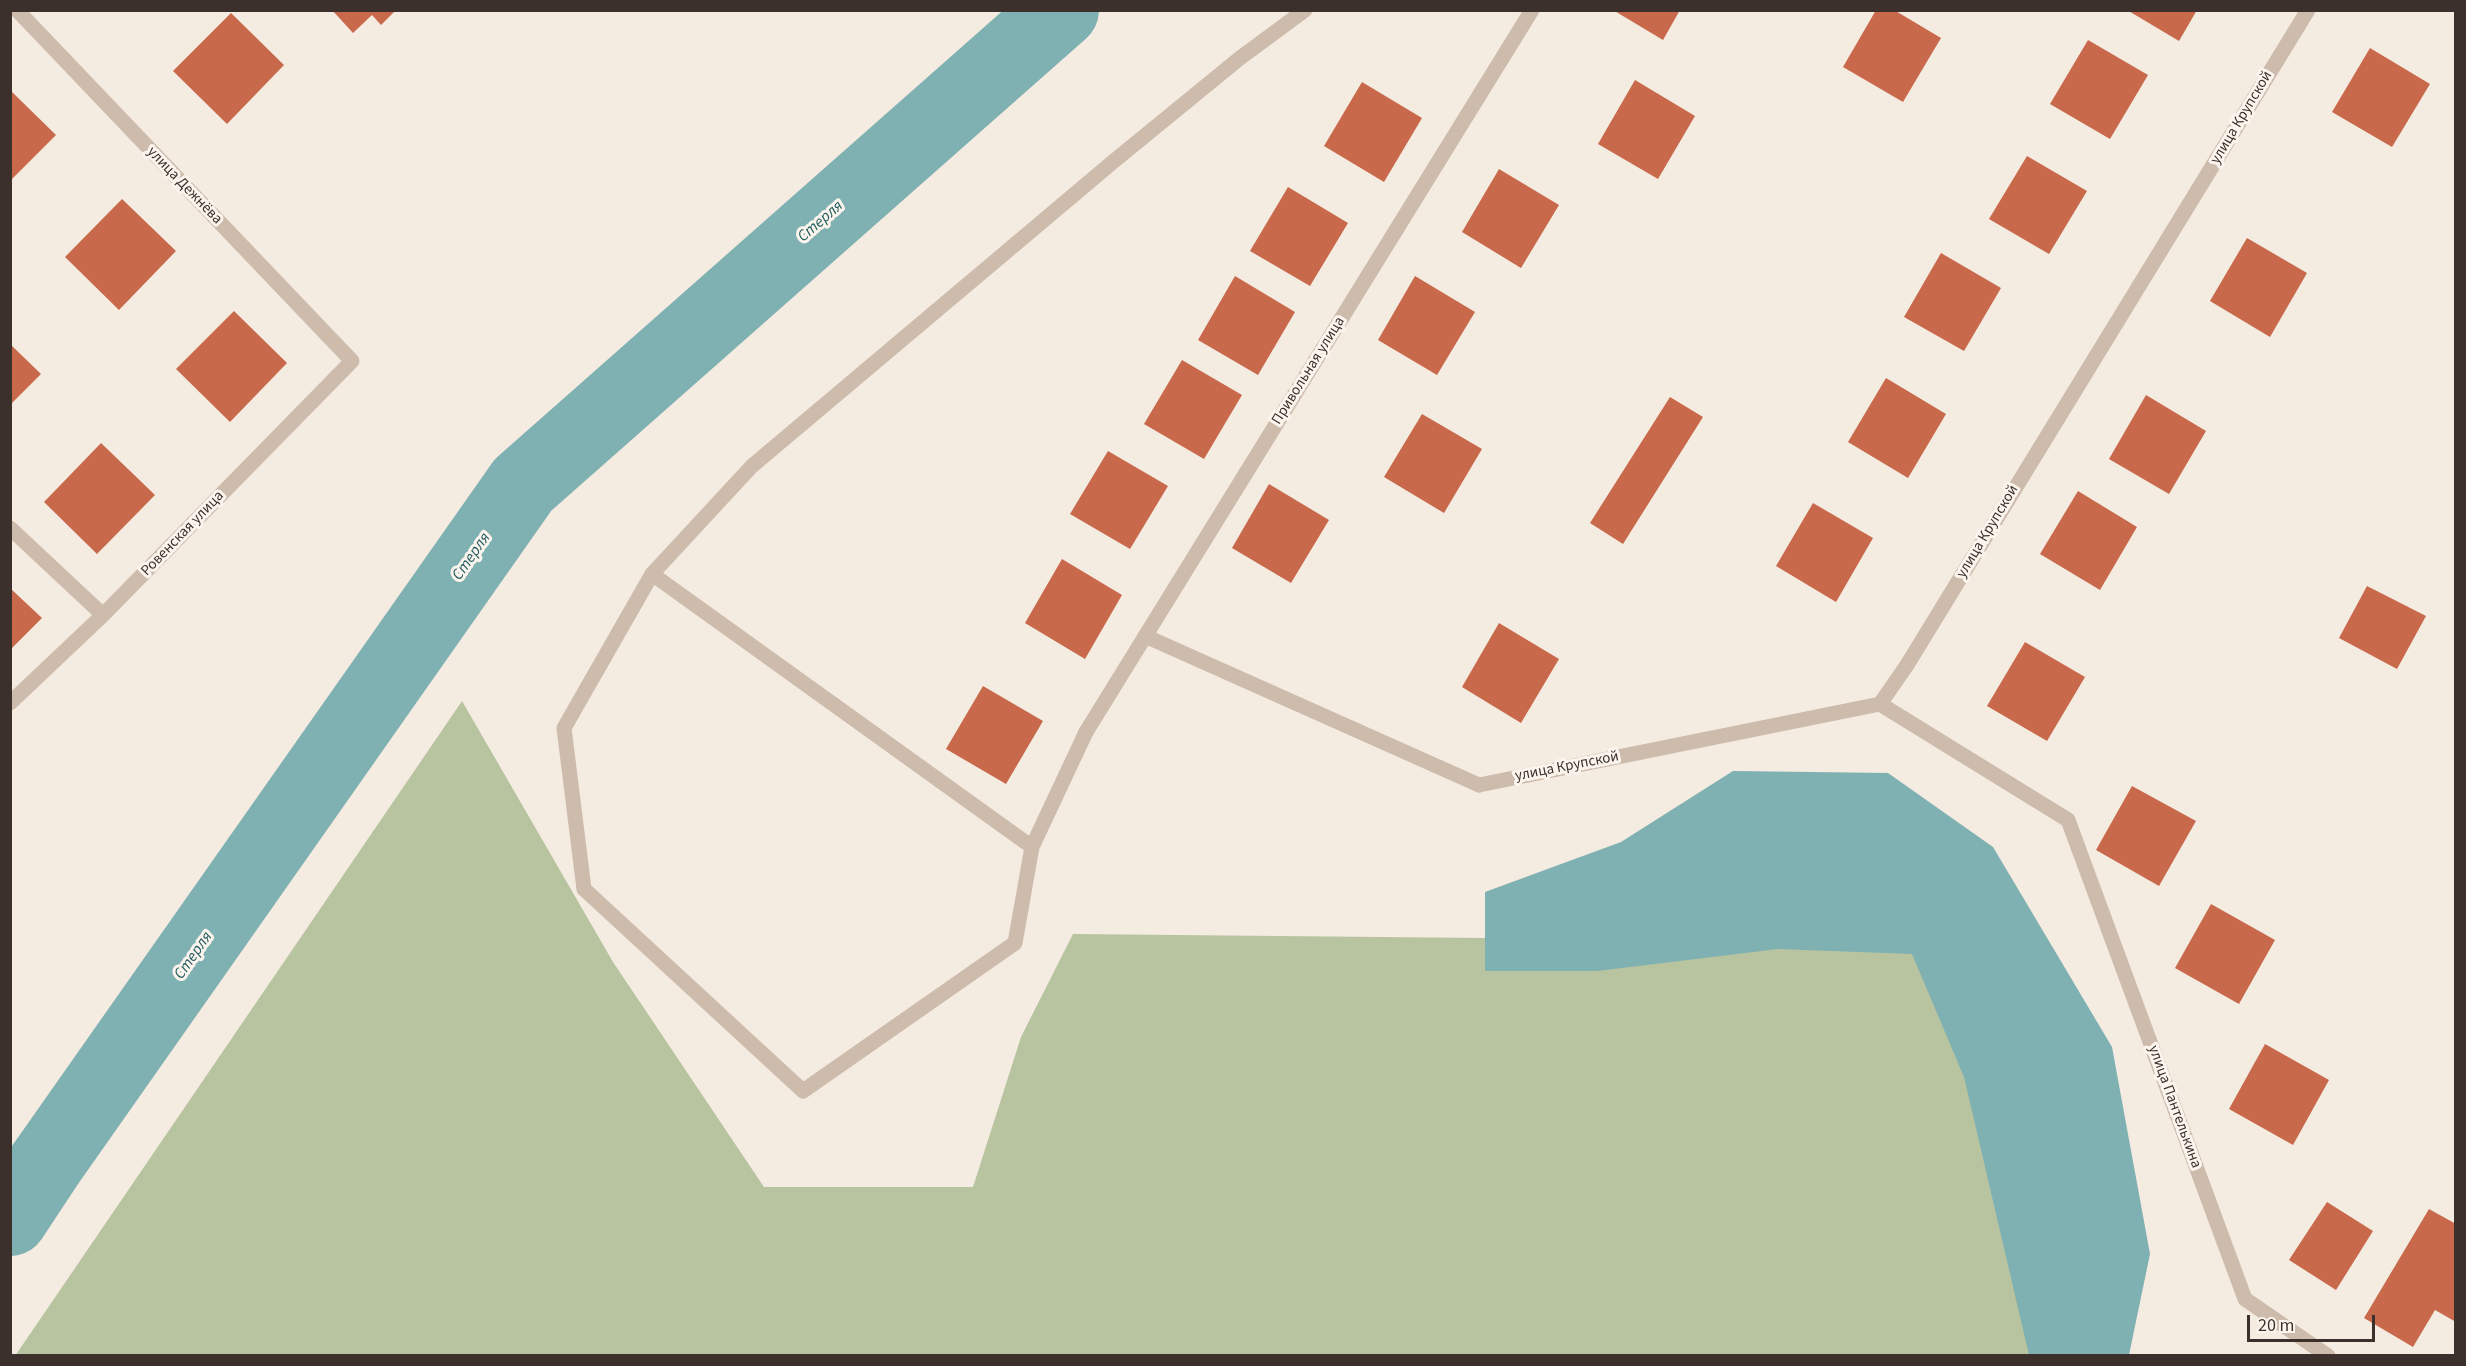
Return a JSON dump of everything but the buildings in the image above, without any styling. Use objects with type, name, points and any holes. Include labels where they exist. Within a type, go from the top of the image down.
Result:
[{"type":"street","name":"улица Дежнёва","points":[[17,10],[352,361]]},
{"type":"street","points":[[1032,847],[652,574],[752,466],[1114,160],[1240,58],[1305,10]]},
{"type":"street","name":"Привольная улица","points":[[652,574],[564,728],[584,889],[803,1091],[1015,943],[1032,847],[1086,732],[1532,10]]},
{"type":"street","name":"улица Крупской","points":[[1145,636],[1479,785],[1880,704],[1913,655],[2308,10]]},
{"type":"street","name":"Ровенская улица","points":[[10,703],[103,615],[352,361]]},
{"type":"street","points":[[10,528],[103,615]]},
{"type":"street","name":"улица Пантелькина","points":[[1880,704],[2068,820],[2245,1299],[2328,1356]]},
{"type":"green space","points":[[462,701],[613,962],[764,1187],[973,1187],[1021,1037],[1073,934],[1484,938],[1732,866],[1893,876],[2068,1356],[15,1356]]},
{"type":"water","points":[[1733,771],[1888,773],[1993,847],[2112,1047],[2150,1254],[2129,1355],[2029,1355],[1964,1077],[1912,954],[1778,949],[1597,971],[1485,971],[1485,892],[1621,842]]},
{"type":"waterway","name":"Стерля","points":[[10,1218],[523,485],[1061,10]]}]
